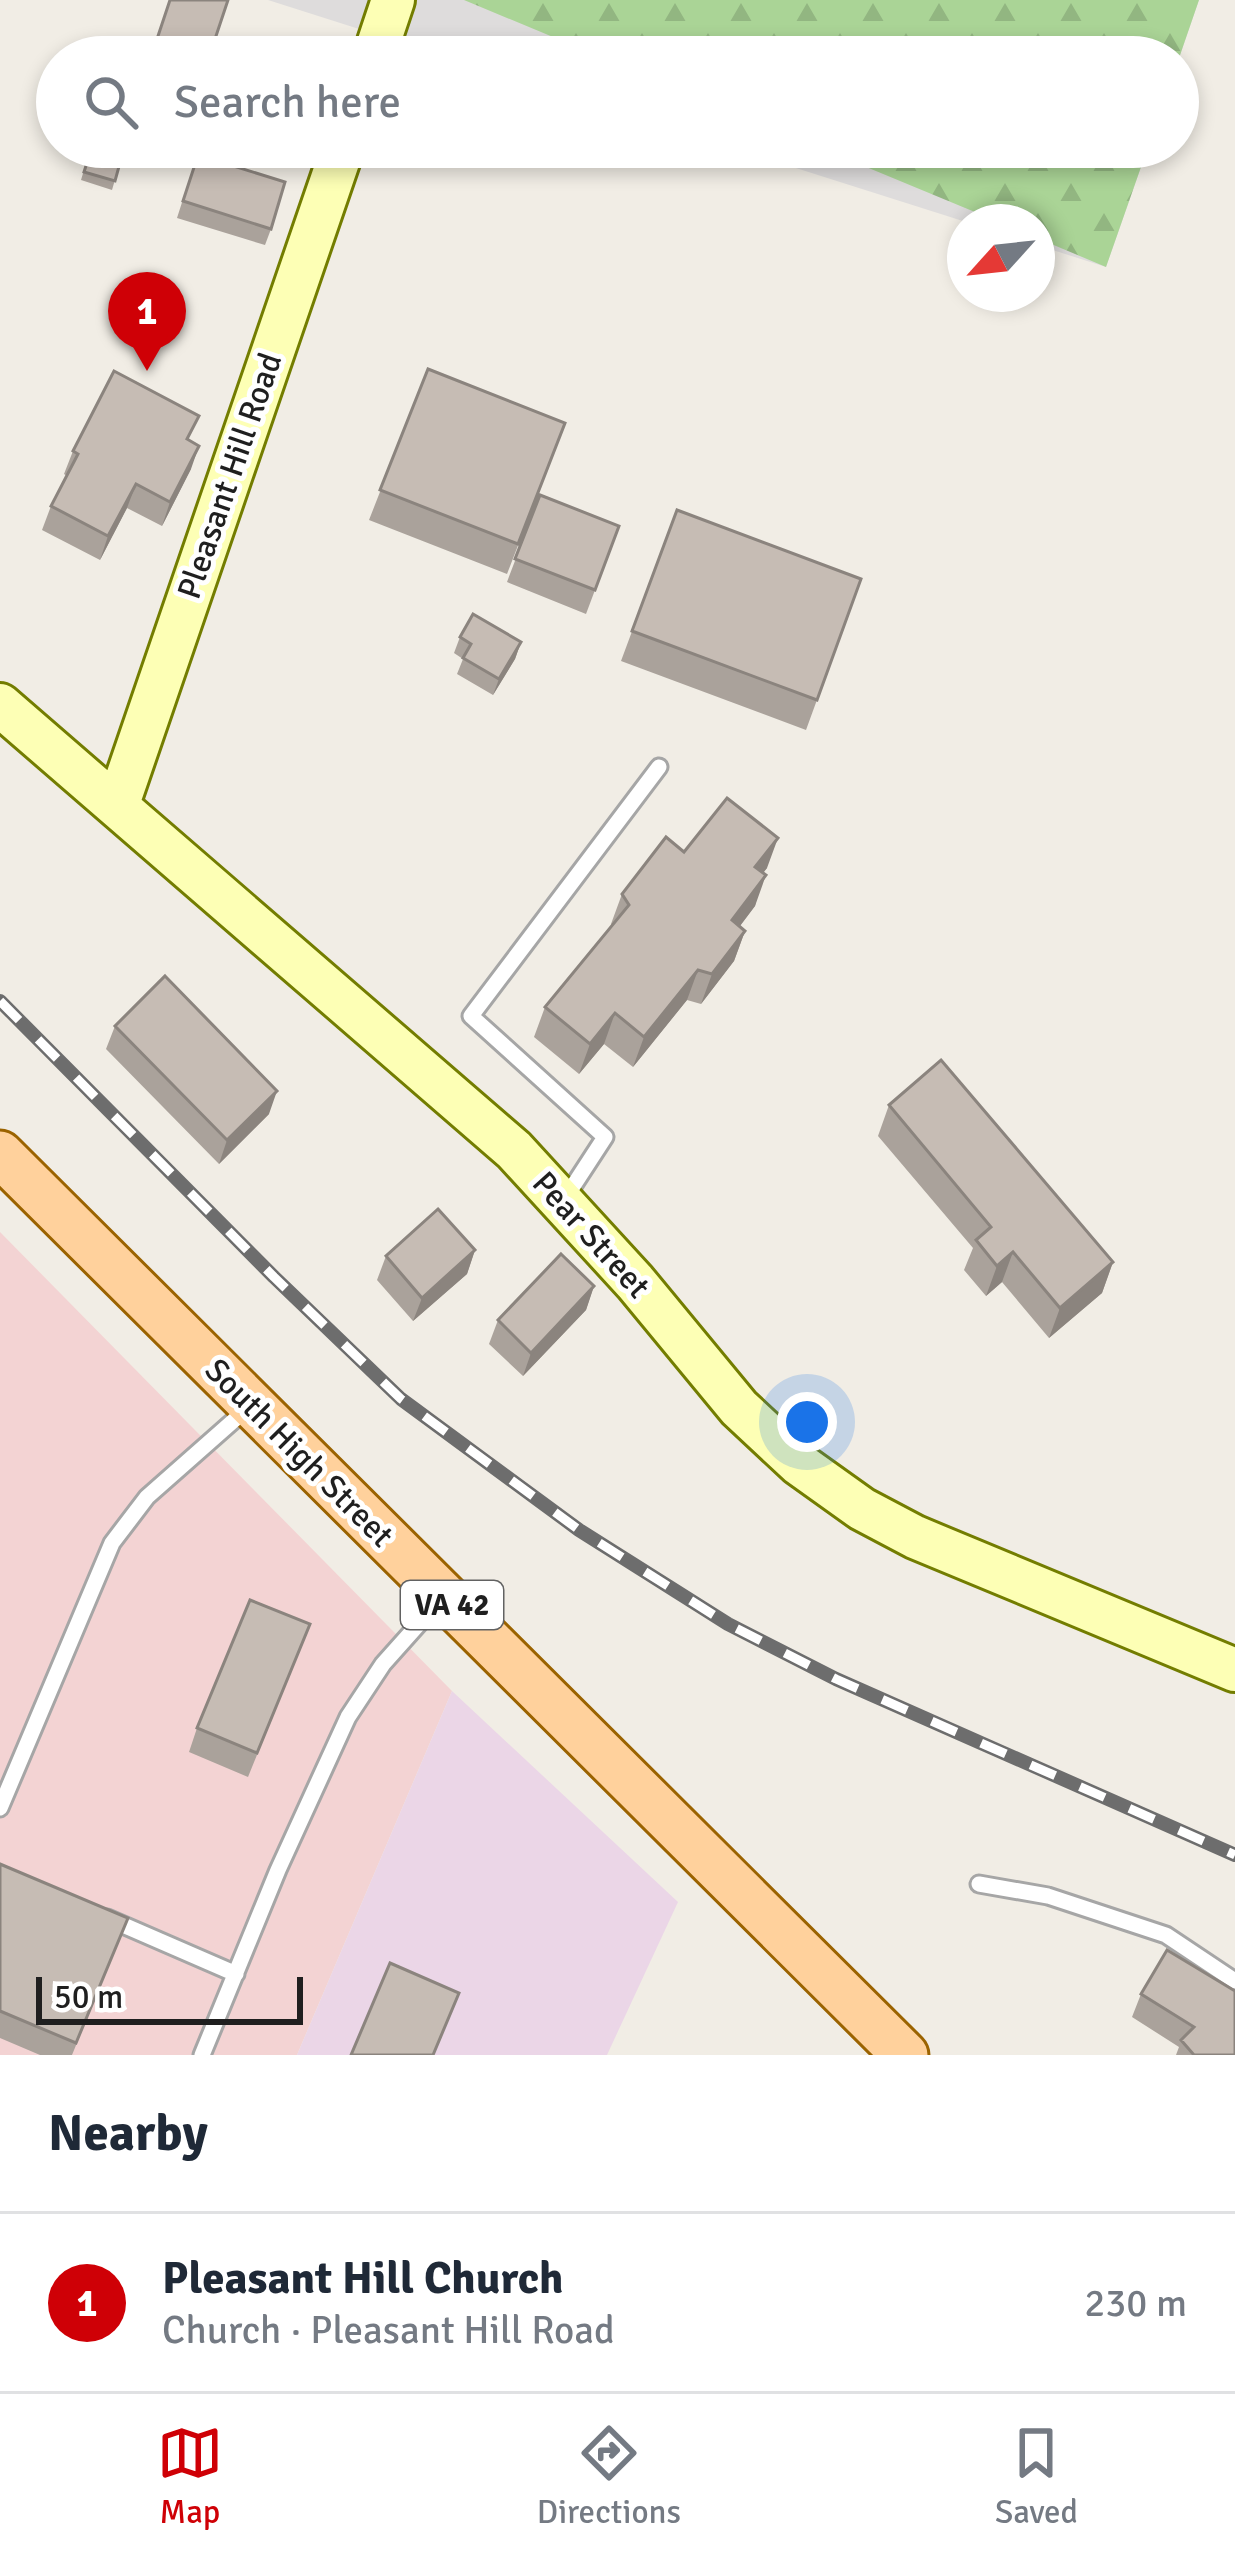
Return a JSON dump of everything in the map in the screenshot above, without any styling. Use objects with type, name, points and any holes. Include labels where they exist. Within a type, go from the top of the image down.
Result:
[{"type":"main road","name":"South High Street","points":[[0,1154],[905,2055]]},
{"type":"street","points":[[381,36],[393,0]]},
{"type":"street","name":"Pleasant Hill Road","points":[[118,804],[336,168]]},
{"type":"street","name":"Pear Street","points":[[0,706],[514,1150],[635,1282],[739,1408],[799,1464],[862,1509],[915,1537],[1235,1670]]},
{"type":"lane","points":[[562,1203],[604,1137],[471,1016],[659,766]]},
{"type":"lane","points":[[0,1808],[112,1544],[147,1497],[251,1405]]},
{"type":"lane","points":[[202,2055],[348,1717],[383,1664],[443,1596]]},
{"type":"lane","points":[[979,1884],[1048,1896],[1166,1935],[1235,1981]]},
{"type":"lane","points":[[84,1908],[236,1974]]},
{"type":"shaded area","points":[[268,0],[1199,0],[1187,36],[381,36]]},
{"type":"shaded area","points":[[796,168],[1141,168],[1106,267],[1055,251],[1055,204],[947,204],[947,216]]},
{"type":"shaded area","points":[[0,1232],[452,1691],[297,2055],[0,2055]]},
{"type":"shaded area","points":[[452,1691],[678,1902],[607,2055],[297,2055]]},
{"type":"green space","points":[[464,0],[1199,0],[1187,36],[551,36]]},
{"type":"green space","points":[[869,168],[1141,168],[1106,267],[1055,246],[1055,204],[956,204]]},
{"type":"building","points":[[170,0],[228,0],[216,36],[158,36]]},
{"type":"building","points":[[85,168],[119,168],[115,181],[84,172]]},
{"type":"building","points":[[194,168],[240,168],[285,182],[271,229],[183,201]]},
{"type":"building","points":[[428,369],[565,423],[518,544],[380,490]]},
{"type":"building","points":[[114,371],[199,416],[187,439],[199,446],[170,502],[136,484],[108,536],[51,506]]},
{"type":"building","points":[[540,495],[619,526],[595,590],[515,559]]},
{"type":"building","points":[[677,510],[861,579],[817,700],[632,631]]},
{"type":"building","points":[[473,614],[521,642],[499,679],[463,658],[471,644],[460,637]]},
{"type":"building","points":[[727,798],[778,838],[755,867],[766,875],[732,920],[745,931],[712,974],[698,970],[644,1037],[615,1013],[590,1044],[545,1007],[629,905],[622,894],[666,837],[684,852]]},
{"type":"building","points":[[165,976],[277,1091],[227,1140],[115,1026]]},
{"type":"building","points":[[941,1060],[1113,1262],[1060,1308],[1013,1252],[997,1266],[976,1240],[991,1227],[889,1105]]},
{"type":"building","points":[[438,1209],[475,1250],[422,1298],[386,1256]]},
{"type":"building","points":[[561,1254],[594,1286],[531,1353],[498,1320]]},
{"type":"building","points":[[250,1600],[310,1624],[257,1753],[197,1728]]},
{"type":"building","points":[[0,1864],[128,1918],[76,2043],[0,2011]]},
{"type":"building","points":[[1167,1950],[1235,1991],[1235,2055],[1194,2055],[1181,2040],[1194,2027],[1141,1994]]},
{"type":"building","points":[[390,1963],[459,1993],[433,2055],[351,2055]]},
{"type":"railway","points":[[0,1001],[401,1399],[579,1530],[728,1624],[836,1679],[1235,1855]]},
{"type":"place","name":"Pleasant Hill Church","points":[[147,371]]}]
